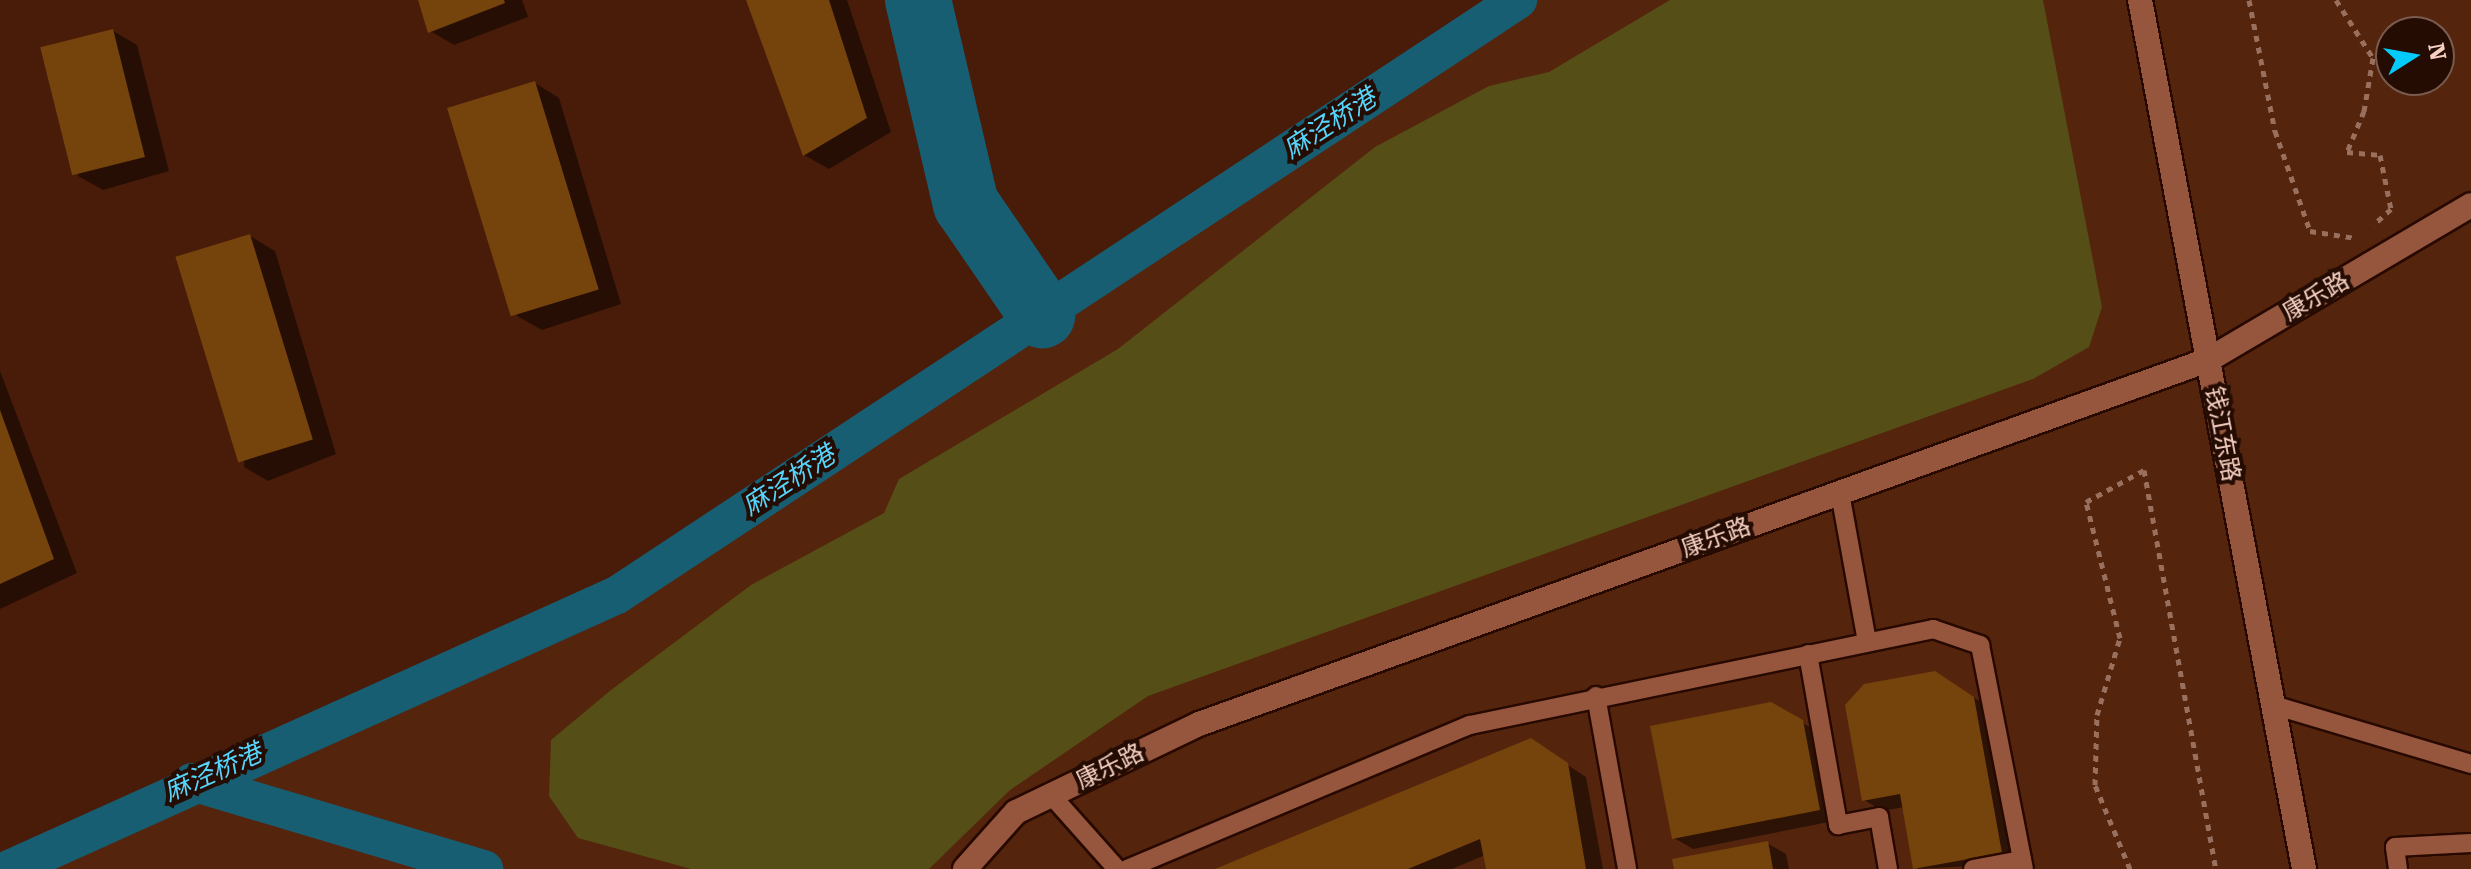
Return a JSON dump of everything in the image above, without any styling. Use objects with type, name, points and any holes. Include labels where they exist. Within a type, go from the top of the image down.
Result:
[{"type":"street","name":"钱江东路","points":[[2140,0],[2304,869]]},
{"type":"street","name":"康乐路","points":[[965,869],[1016,812],[1199,724],[2208,360],[2471,205]]},
{"type":"lane","points":[[1840,493],[1867,642]]},
{"type":"lane","points":[[1127,869],[1470,725],[1596,696],[1933,629],[1980,645],[2023,865],[1973,869]]},
{"type":"lane","points":[[1808,654],[1838,825],[1879,817],[1888,869]]},
{"type":"lane","points":[[1596,696],[1627,869]]},
{"type":"lane","points":[[2273,705],[2471,764]]},
{"type":"lane","points":[[1052,796],[1117,869]]},
{"type":"lane","points":[[2398,869],[2395,847],[2471,843]]},
{"type":"path","points":[[2249,0],[2275,131],[2310,231],[2358,238],[2391,209],[2380,155],[2347,152],[2364,111],[2373,58],[2336,0]]},
{"type":"path","points":[[2130,869],[2095,785],[2097,715],[2120,638],[2086,502],[2144,470],[2216,869]]},
{"type":"shaded area","points":[[1518,0],[2471,0],[2471,869],[6,869],[617,595]]},
{"type":"shaded area","points":[[1670,0],[2043,0],[2102,307],[2089,347],[2033,379],[1148,696],[1010,790],[929,869],[691,869],[578,838],[549,796],[551,740],[611,690],[751,585],[884,513],[899,479],[1118,349],[1375,147],[1489,86],[1549,72]]},
{"type":"building","points":[[418,0],[504,0],[505,3],[428,33]]},
{"type":"building","points":[[746,0],[829,0],[867,118],[803,156]]},
{"type":"building","points":[[113,29],[145,157],[72,175],[40,47]]},
{"type":"building","points":[[535,81],[599,289],[511,316],[447,108]]},
{"type":"building","points":[[250,234],[313,440],[238,462],[175,257]]},
{"type":"building","points":[[0,410],[54,559],[0,584]]},
{"type":"building","points":[[1935,671],[1974,697],[2002,853],[1913,869],[1900,794],[1862,801],[1845,705],[1864,684]]},
{"type":"building","points":[[1771,702],[1803,720],[1820,810],[1672,839],[1650,726]]},
{"type":"building","points":[[1531,738],[1568,763],[1586,869],[1486,869],[1480,839],[1408,869],[1215,869]]},
{"type":"building","points":[[1768,841],[1773,869],[1674,869],[1672,859]]},
{"type":"waterway","points":[[918,0],[966,204],[1042,315]]},
{"type":"waterway","name":"麻泾桥港","points":[[9,869],[617,595],[1518,0]]},
{"type":"waterway","points":[[192,782],[484,869]]}]
